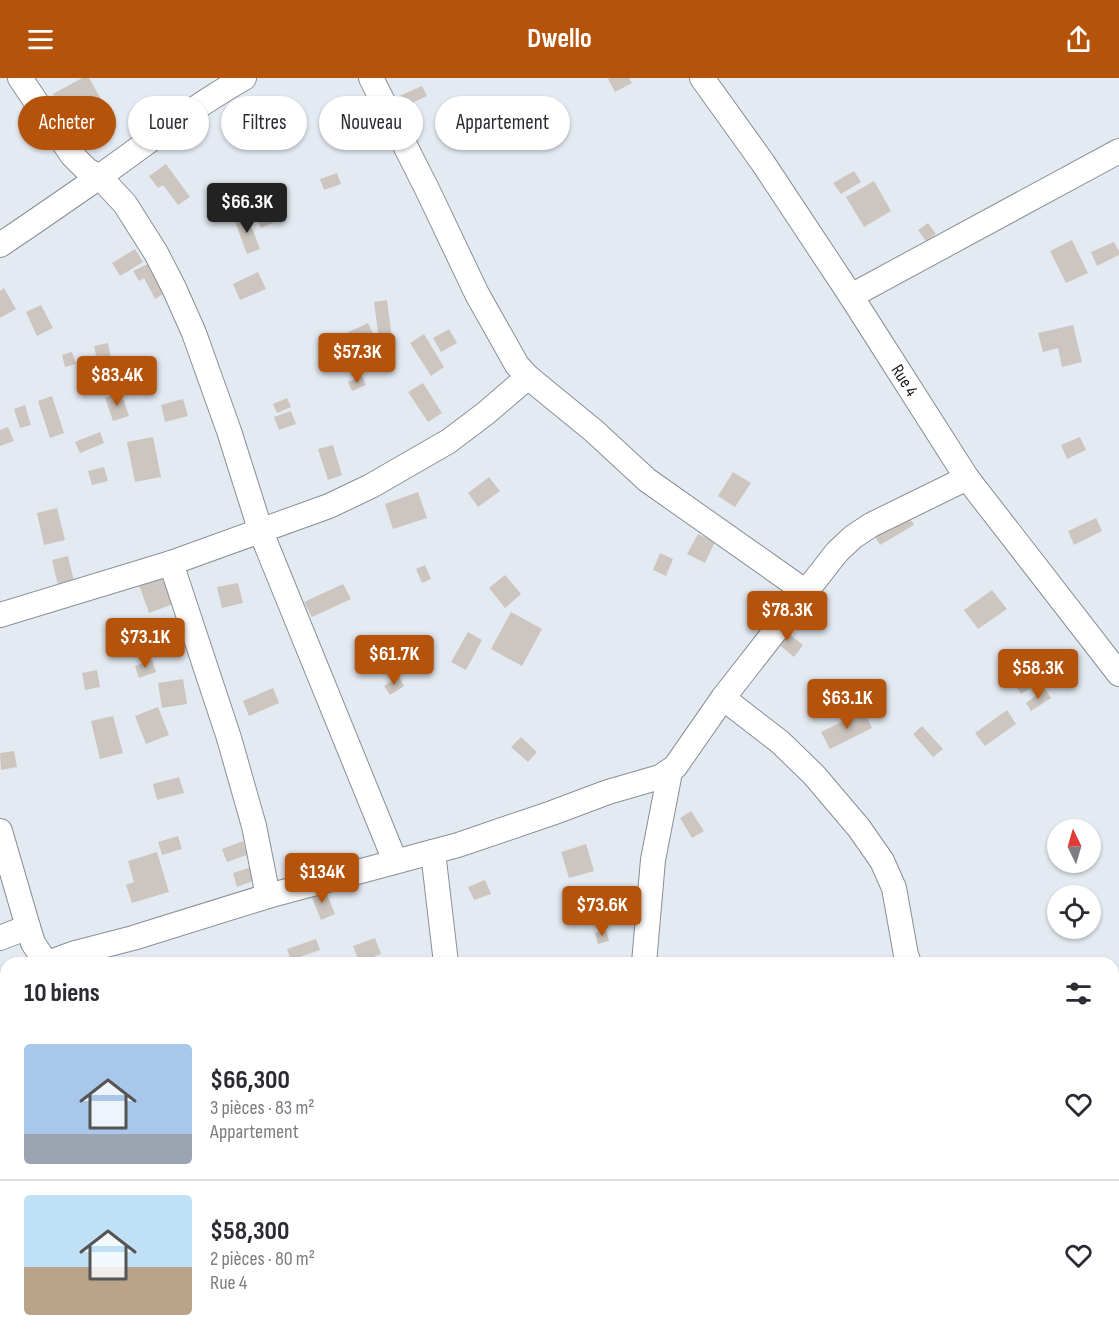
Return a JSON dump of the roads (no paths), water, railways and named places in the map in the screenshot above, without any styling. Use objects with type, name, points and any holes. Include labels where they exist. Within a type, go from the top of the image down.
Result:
[{"type":"street","points":[[20,78],[72,156],[87,170],[100,177],[125,204],[156,253],[174,288],[194,333],[229,431],[261,532],[394,861]]},
{"type":"street","points":[[0,245],[222,90],[244,78]]},
{"type":"street","points":[[371,78],[477,294],[512,357],[528,377],[594,431],[646,480],[806,592]]},
{"type":"street","name":"Rue 4","points":[[702,78],[763,163],[851,296],[966,478],[1119,674]]},
{"type":"street","points":[[851,296],[1119,151]]},
{"type":"street","points":[[0,615],[171,563],[329,506],[370,486],[449,441],[528,377]]},
{"type":"street","points":[[64,957],[268,896],[433,852],[542,817],[608,792],[655,779],[670,772],[682,759],[723,698],[837,552],[871,525],[966,478]]},
{"type":"street","points":[[171,563],[230,738],[254,826],[268,896]]},
{"type":"street","points":[[723,698],[780,742],[814,775],[859,828],[882,861],[894,888],[907,957]]},
{"type":"street","points":[[645,957],[653,860],[670,772]]},
{"type":"street","points":[[0,831],[33,943],[43,957]]},
{"type":"street","points":[[433,852],[445,957]]},
{"type":"street","points":[[0,938],[28,927]]}]
